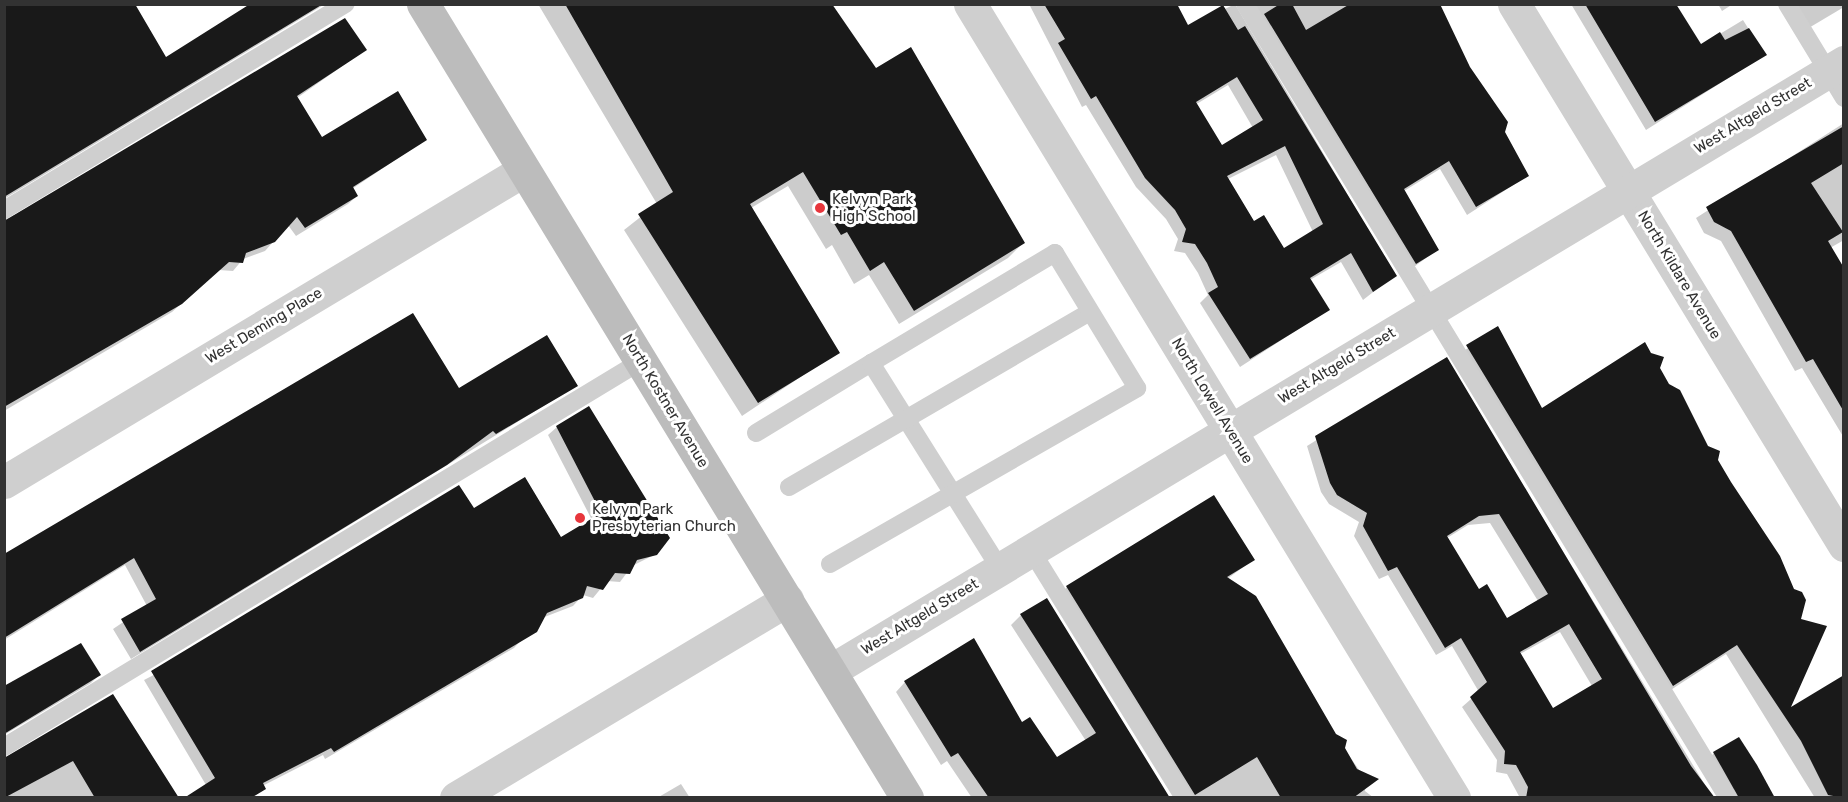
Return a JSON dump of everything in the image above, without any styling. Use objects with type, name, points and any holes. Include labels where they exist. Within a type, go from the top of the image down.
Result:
[{"type":"street","name":"North Kostner Avenue","points":[[423,4],[907,798]]},
{"type":"street","name":"North Lowell Avenue","points":[[970,4],[1454,798]]},
{"type":"street","name":"North Kildare Avenue","points":[[1514,4],[1844,545]]},
{"type":"street","name":"West Altgeld Street","points":[[830,670],[1628,191],[1838,77]]},
{"type":"street","name":"West Deming Place","points":[[4,482],[524,170]]},
{"type":"street","points":[[456,798],[787,600]]},
{"type":"lane","points":[[4,210],[346,4]]},
{"type":"lane","points":[[1245,4],[1728,798]]},
{"type":"lane","points":[[1787,4],[1838,77]]},
{"type":"lane","points":[[756,433],[1055,253],[1137,388],[830,564]]},
{"type":"lane","points":[[789,487],[1090,312]]},
{"type":"lane","points":[[4,747],[642,362]]},
{"type":"lane","points":[[871,363],[1000,569]]},
{"type":"lane","points":[[1031,550],[1184,798]]},
{"type":"building","points":[[4,4],[135,4],[166,57],[250,4],[323,4],[4,197]]},
{"type":"building","points":[[565,4],[832,4],[876,68],[911,47],[1025,243],[914,311],[884,262],[870,271],[847,232],[841,235],[803,172],[750,204],[840,353],[758,403],[638,214],[673,192]]},
{"type":"building","points":[[1044,4],[1177,4],[1188,25],[1223,5],[1238,30],[1245,26],[1397,276],[1373,292],[1351,253],[1310,278],[1330,310],[1250,359],[1208,293],[1218,287],[1207,263],[1195,244],[1182,242],[1186,229],[1175,210],[1145,178],[1096,96],[1091,99],[1058,43],[1065,39]],"holes":[[[1237,77],[1263,120],[1222,145],[1196,102]],[[1285,146],[1323,224],[1284,248],[1264,215],[1254,221],[1227,176]]]},
{"type":"building","points":[[1280,4],[1292,4],[1306,30],[1350,4],[1440,4],[1470,67],[1508,122],[1505,132],[1529,176],[1476,207],[1449,161],[1404,189],[1439,250],[1416,264],[1264,14]]},
{"type":"building","points":[[1585,4],[1676,4],[1701,44],[1720,32],[1725,40],[1749,28],[1767,55],[1655,122]]},
{"type":"building","points":[[345,18],[367,50],[297,96],[322,137],[398,91],[427,140],[353,187],[358,196],[305,228],[297,217],[275,242],[246,253],[243,263],[229,262],[182,304],[4,407],[4,221]]},
{"type":"building","points":[[1844,126],[1844,163],[1811,183],[1843,232],[1828,241],[1844,268],[1844,412],[1813,359],[1806,362],[1731,231],[1714,222],[1706,207]]},
{"type":"building","points":[[413,313],[459,388],[547,335],[578,386],[496,434],[493,431],[447,465],[140,652],[121,619],[156,599],[134,558],[4,638],[4,554]]},
{"type":"building","points":[[1498,326],[1542,408],[1645,342],[1651,353],[1664,357],[1660,368],[1669,384],[1680,390],[1708,446],[1720,451],[1718,460],[1780,556],[1794,589],[1802,592],[1806,600],[1801,619],[1827,626],[1791,707],[1844,675],[1844,798],[1828,795],[1801,741],[1737,645],[1673,686],[1466,345]]},
{"type":"building","points":[[1447,357],[1691,766],[1715,798],[1526,798],[1528,787],[1516,765],[1504,764],[1505,751],[1470,697],[1487,682],[1461,638],[1445,648],[1397,567],[1388,571],[1363,526],[1367,513],[1337,495],[1330,483],[1315,436]],"holes":[[[1499,514],[1548,594],[1507,618],[1487,584],[1479,589],[1447,536],[1479,516]],[[1569,624],[1602,679],[1553,708],[1520,652]]]},
{"type":"building","points":[[589,406],[670,538],[657,555],[637,560],[630,574],[615,573],[603,590],[587,586],[583,598],[547,613],[537,632],[334,752],[331,748],[263,783],[266,789],[251,798],[184,798],[215,778],[151,671],[459,485],[474,508],[525,477],[561,537],[601,513],[556,426]]},
{"type":"building","points":[[1214,495],[1255,560],[1227,577],[1256,596],[1336,734],[1347,740],[1345,748],[1357,769],[1379,779],[1353,798],[1281,798],[1257,757],[1195,795],[1066,586]]},
{"type":"building","points":[[1047,598],[1170,798],[989,798],[958,753],[951,757],[904,681],[974,638],[1022,722],[1030,717],[1057,757],[1096,733],[1020,614]]},
{"type":"building","points":[[81,643],[101,675],[4,734],[4,686]]},
{"type":"building","points":[[113,694],[179,798],[95,798],[73,761],[4,798],[4,758]]},
{"type":"building","points":[[1739,737],[1775,798],[1739,798],[1713,752]]},
{"type":"place","name":"Kelvyn Park High School","points":[[820,208]]},
{"type":"place","name":"Kelvyn Park Presbyterian Church","points":[[580,518]]}]
